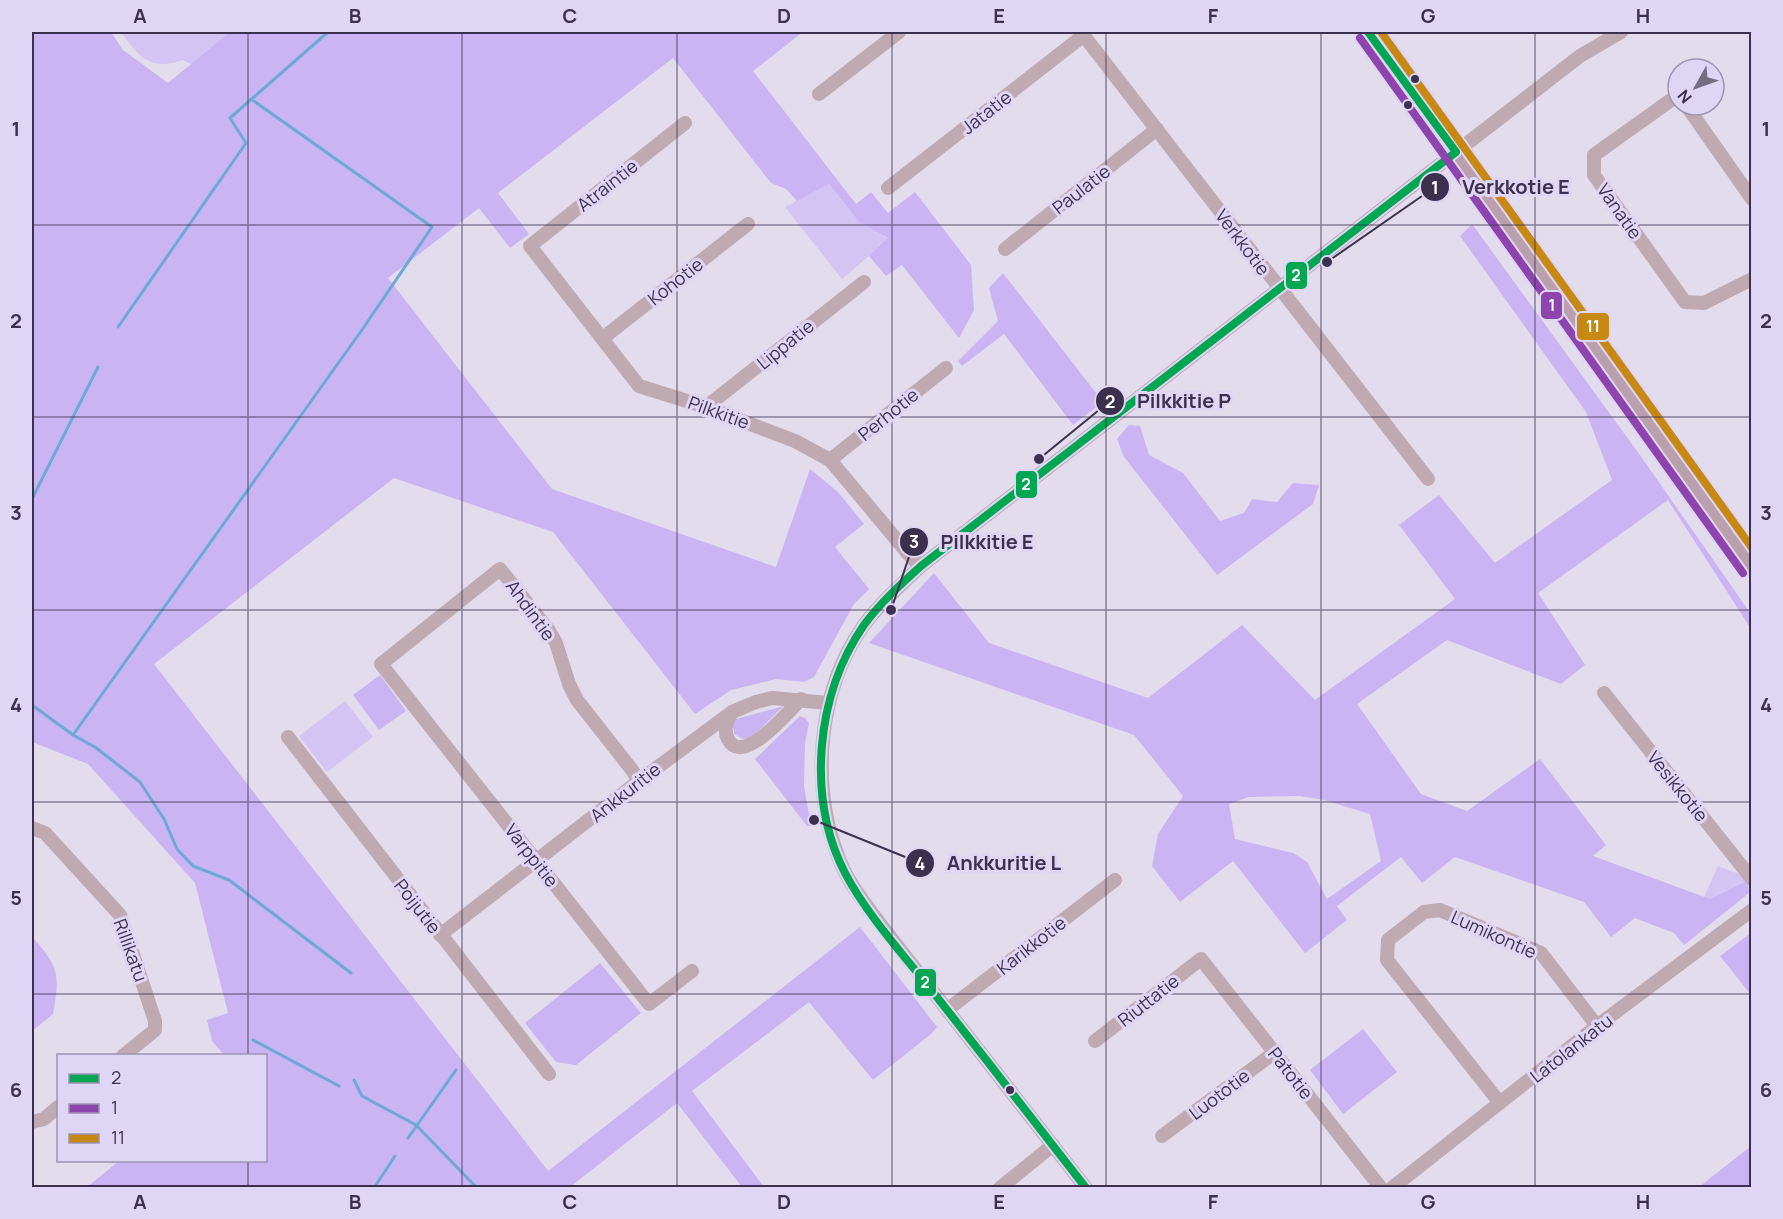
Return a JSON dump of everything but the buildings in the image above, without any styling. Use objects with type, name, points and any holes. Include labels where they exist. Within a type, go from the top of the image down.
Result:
[{"type":"main road","points":[[1368,32],[1752,567]]},
{"type":"street","points":[[819,94],[899,32]]},
{"type":"street","points":[[1086,1188],[853,887],[838,858],[828,827],[821,767],[823,734],[829,703],[837,675],[849,648],[885,600],[921,566],[1580,56],[1621,32]]},
{"type":"street","name":"Verkkotie","points":[[1082,33],[1428,479]]},
{"type":"street","name":"Jatatie","points":[[888,188],[1082,33]]},
{"type":"street","name":"Vanatie","points":[[1666,104],[1594,154],[1594,175],[1685,302],[1704,303],[1752,279]]},
{"type":"street","points":[[1694,117],[1752,199]]},
{"type":"street","name":"Atraintie","points":[[530,246],[685,123]]},
{"type":"street","name":"Paulatie","points":[[1005,249],[1157,129]]},
{"type":"street","name":"Kohotie","points":[[603,338],[748,224]]},
{"type":"street","name":"Pilkkitie","points":[[530,246],[639,386],[706,407],[795,441],[830,460],[921,566]]},
{"type":"street","name":"Lippatie","points":[[706,407],[864,282]]},
{"type":"street","name":"Perhotie","points":[[830,460],[946,368]]},
{"type":"street","name":"Ahdintie","points":[[381,664],[500,569],[548,629],[556,643],[569,684],[577,700],[639,781]]},
{"type":"street","name":"Varppitie","points":[[381,664],[649,1004],[692,971]]},
{"type":"street","name":"Vesikkotie","points":[[1604,693],[1752,879]]},
{"type":"street","name":"Ankkuritie","points":[[440,935],[732,712],[749,704],[772,698],[829,703]]},
{"type":"street","points":[[732,712],[726,723],[725,732],[728,741],[736,747],[746,747],[766,734],[801,699]]},
{"type":"street","name":"Poijutie","points":[[288,737],[549,1074]]},
{"type":"street","name":"Rillikatu","points":[[32,828],[45,833],[120,915],[155,1021],[155,1030],[125,1054]]},
{"type":"street","name":"Karikkotie","points":[[947,1010],[1115,880]]},
{"type":"street","name":"Lumikontie","points":[[1500,1103],[1388,960],[1388,940],[1424,912],[1440,910],[1541,953],[1597,1026]]},
{"type":"street","name":"Latolankatu","points":[[1392,1188],[1597,1026],[1752,910]]},
{"type":"street","name":"Riuttatie","points":[[1095,1041],[1201,959]]},
{"type":"street","name":"Patotie","points":[[1201,959],[1381,1188]]},
{"type":"street","name":"Luototie","points":[[1162,1136],[1275,1053]]},
{"type":"street","points":[[32,1122],[44,1119],[57,1108]]},
{"type":"street","points":[[1000,1188],[1053,1145]]},
{"type":"shaded area","points":[[32,32],[111,32],[123,50],[168,83],[230,32],[803,32],[753,71],[856,204],[871,192],[888,213],[915,192],[971,265],[974,310],[959,338],[902,265],[886,276],[869,256],[888,238],[860,223],[829,184],[797,201],[786,189],[771,183],[673,58],[498,193],[529,234],[510,248],[479,208],[388,278],[552,489],[776,567],[810,469],[838,492],[864,524],[835,547],[869,589],[854,604],[814,677],[804,682],[776,679],[731,690],[695,714],[553,532],[394,478],[154,664],[548,1171],[860,927],[937,1027],[873,1080],[809,1002],[692,1091],[764,1187],[742,1187],[677,1103],[570,1187],[87,1187],[118,1162],[267,1162],[267,1054],[223,1054],[212,1041],[207,1020],[228,1013],[195,883],[88,764],[32,742]]},
{"type":"shaded area","points":[[121,32],[238,32],[198,68],[183,60],[162,64],[146,60]]},
{"type":"shaded area","points":[[829,184],[860,223],[889,239],[842,279],[785,207]]},
{"type":"shaded area","points":[[1472,224],[1642,458],[1751,614],[1751,629],[1668,500],[1538,593],[1585,665],[1561,684],[1447,640],[1357,704],[1421,794],[1467,811],[1540,759],[1606,845],[1593,856],[1710,899],[1748,880],[1749,893],[1684,945],[1674,933],[1635,918],[1611,937],[1584,902],[1455,857],[1422,883],[1401,857],[1337,906],[1347,920],[1305,953],[1233,861],[1180,902],[1152,866],[1158,834],[1183,796],[1134,735],[869,643],[934,573],[989,643],[1148,698],[1242,625],[1315,700],[1455,599],[1399,525],[1439,495],[1495,563],[1612,480],[1586,412],[1460,236]],"holes":[[[1300,796],[1324,800],[1370,814],[1381,861],[1327,899],[1307,862],[1293,853],[1235,839],[1229,804],[1249,797]]]},
{"type":"shaded area","points":[[1003,273],[1103,402],[1073,425],[1004,334],[962,366],[958,361],[998,321],[989,288]]},
{"type":"shaded area","points":[[1129,425],[1140,426],[1149,455],[1183,473],[1220,521],[1244,513],[1252,499],[1277,502],[1293,483],[1319,485],[1313,504],[1217,575],[1124,457],[1117,439]]},
{"type":"shaded area","points":[[380,675],[406,711],[379,730],[353,695]]},
{"type":"shaded area","points":[[345,701],[373,737],[327,772],[299,736]]},
{"type":"shaded area","points":[[784,706],[752,737],[743,739],[734,734],[733,726],[736,719]]},
{"type":"shaded area","points":[[800,716],[809,723],[805,744],[804,786],[811,826],[807,826],[755,759]]},
{"type":"shaded area","points":[[1718,866],[1742,875],[1748,880],[1710,899],[1704,897]]},
{"type":"shaded area","points":[[1751,933],[1751,995],[1720,956]]},
{"type":"shaded area","points":[[32,937],[48,956],[57,981],[53,1014],[32,1031]]},
{"type":"shaded area","points":[[600,963],[641,1013],[576,1065],[556,1062],[525,1023]]},
{"type":"shaded area","points":[[1363,1029],[1397,1072],[1343,1114],[1310,1070]]},
{"type":"shaded area","points":[[1751,1146],[1751,1187],[1699,1187]]},
{"type":"waterway","points":[[118,327],[246,143],[230,118],[328,32]]},
{"type":"waterway","points":[[73,735],[364,327],[432,227],[251,99]]},
{"type":"waterway","points":[[32,499],[98,367]]},
{"type":"waterway","points":[[32,705],[73,735],[95,747],[140,782],[164,819],[177,849],[193,866],[229,880],[351,973]]},
{"type":"waterway","points":[[253,1040],[339,1086]]},
{"type":"waterway","points":[[408,1138],[456,1070]]},
{"type":"waterway","points":[[354,1080],[362,1096],[416,1125],[477,1188]]},
{"type":"waterway","points":[[374,1188],[395,1156]]},
{"type":"transit line","name":"2","points":[[1086,1188],[877,922],[845,873],[833,843],[825,812],[821,779],[822,746],[827,714],[835,682],[848,652],[864,625],[884,601],[921,566],[1456,152],[1368,32]]},
{"type":"transit line","name":"11","points":[[1381,32],[1752,548]]},
{"type":"transit line","name":"1","points":[[1360,38],[1743,573]]},
{"type":"place","name":"Verkkotie E","points":[[1327,262]]},
{"type":"place","name":"Pilkkitie P","points":[[1039,459]]},
{"type":"place","name":"Pilkkitie E","points":[[891,610]]},
{"type":"place","name":"Ankkuritie L","points":[[814,820]]}]
